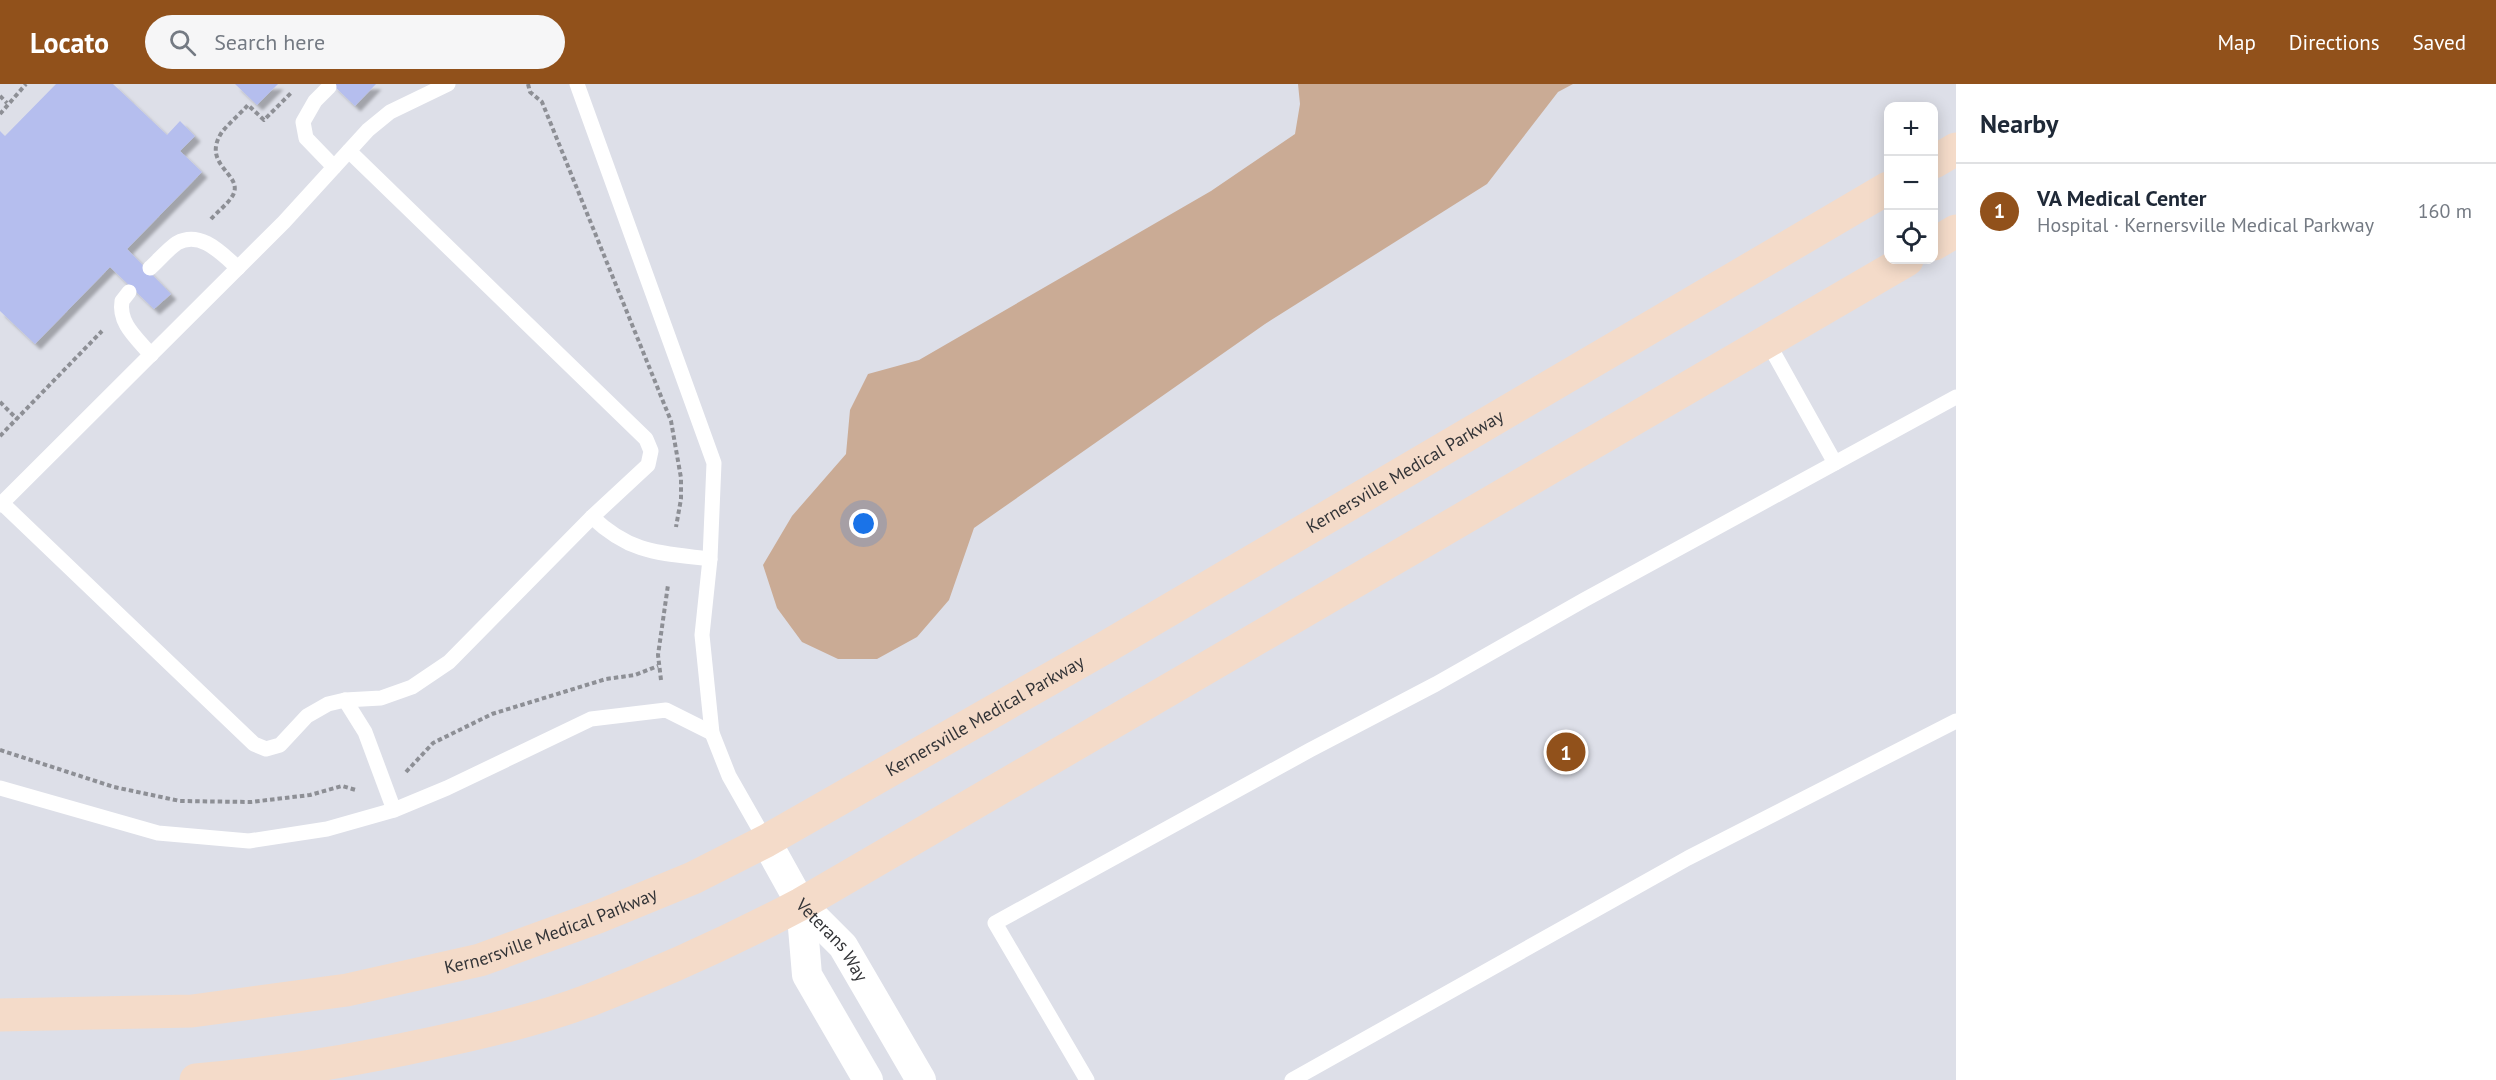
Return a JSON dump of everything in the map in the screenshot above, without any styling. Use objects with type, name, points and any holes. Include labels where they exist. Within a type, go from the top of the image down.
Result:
[{"type":"main road","points":[[1938,160],[1956,149]]},
{"type":"main road","name":"Kernersville Medical Parkway","points":[[0,1015],[192,1011],[347,990],[480,960],[598,917],[693,878],[766,841],[1116,640],[1884,190]]},
{"type":"main road","points":[[1938,242],[1956,231]]},
{"type":"main road","points":[[196,1080],[260,1075],[338,1063],[474,1034],[588,1000],[735,938],[801,904],[1900,264]]},
{"type":"street","points":[[766,841],[801,904]]},
{"type":"street","name":"Veterans Way","points":[[801,904],[807,975],[868,1080]]},
{"type":"street","name":"Veterans Way","points":[[801,904],[843,946],[921,1080]]},
{"type":"lane","points":[[349,151],[646,440],[651,451],[648,465],[592,517],[449,662],[412,687],[381,698],[345,700],[328,704],[307,716],[280,744],[266,748],[254,744],[1,504],[284,222],[368,130],[390,112],[448,84]]},
{"type":"lane","points":[[577,84],[714,463],[711,559],[702,635],[712,733],[729,776],[766,841]]},
{"type":"lane","points":[[329,87],[315,101],[303,122],[306,138],[334,167]]},
{"type":"lane","points":[[150,268],[177,243],[188,239],[201,240],[214,247],[238,268]]},
{"type":"lane","points":[[129,292],[122,301],[123,319],[151,355]]},
{"type":"lane","points":[[1767,341],[1835,463]]},
{"type":"lane","points":[[1087,1080],[995,923],[1310,750],[1436,684],[1584,600],[1956,397]]},
{"type":"lane","points":[[592,517],[611,535],[632,546],[658,553],[711,559]]},
{"type":"lane","points":[[345,700],[364,732],[394,810]]},
{"type":"lane","points":[[0,788],[158,833],[249,841],[327,829],[394,810],[447,788],[591,719],[666,710],[712,733]]},
{"type":"lane","points":[[1292,1080],[1688,858],[1956,721]]},
{"type":"path","points":[[0,114],[7,103],[26,84]]},
{"type":"path","points":[[528,84],[530,92],[542,102],[671,421],[681,478],[681,499],[676,527]]},
{"type":"path","points":[[210,219],[233,195],[235,185],[217,162],[216,152],[222,132],[248,105],[264,120],[293,91]]},
{"type":"path","points":[[0,96],[7,103]]},
{"type":"path","points":[[0,436],[102,332]]},
{"type":"path","points":[[0,402],[17,418]]},
{"type":"path","points":[[661,680],[658,666],[663,604],[668,585]]},
{"type":"path","points":[[406,772],[433,743],[492,714],[606,679],[635,675],[658,666]]},
{"type":"path","points":[[0,750],[114,788],[180,801],[251,802],[310,795],[342,786],[356,790]]},
{"type":"shaded area","points":[[1298,84],[1573,84],[1558,92],[1487,184],[1265,324],[974,528],[949,600],[917,637],[877,659],[838,659],[802,642],[777,608],[763,565],[792,516],[846,454],[850,410],[868,374],[919,360],[1211,191],[1295,134],[1300,104]]},
{"type":"building","points":[[56,84],[113,84],[167,135],[180,121],[195,136],[180,151],[202,172],[127,249],[171,294],[154,309],[110,267],[35,344],[0,311],[0,131],[5,136]]},
{"type":"building","points":[[235,84],[278,84],[257,105]]},
{"type":"building","points":[[332,84],[376,84],[355,106]]},
{"type":"place","name":"VA Medical Center","points":[[1566,752]]}]
